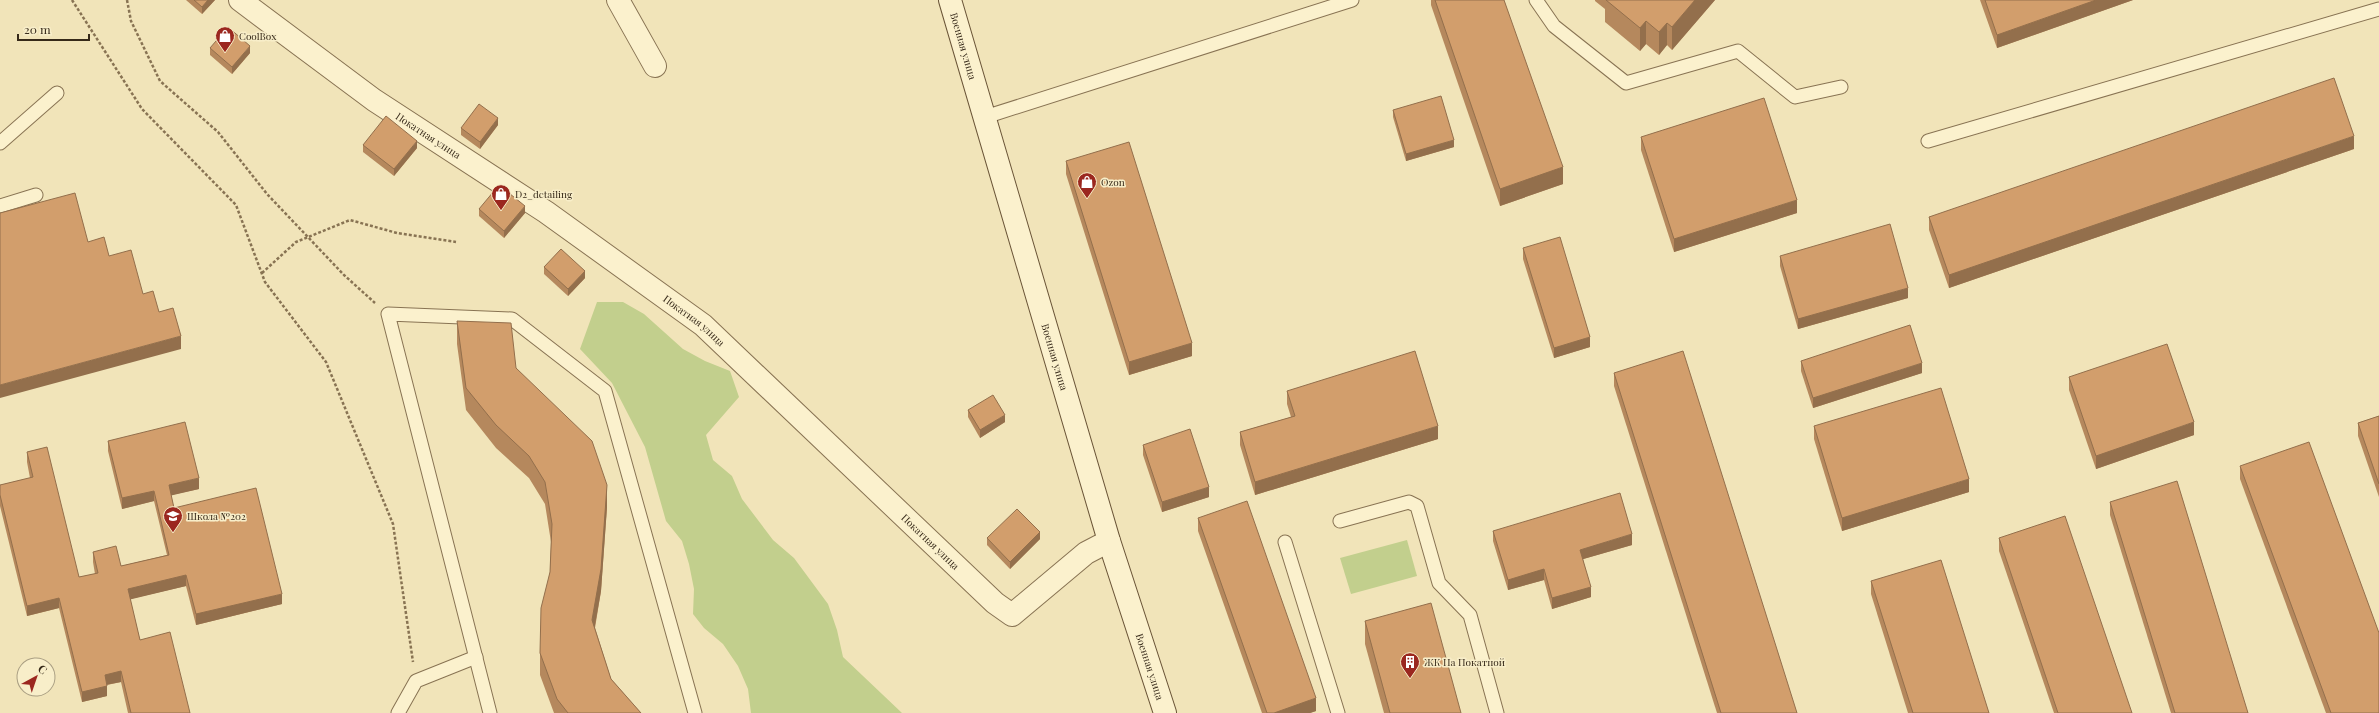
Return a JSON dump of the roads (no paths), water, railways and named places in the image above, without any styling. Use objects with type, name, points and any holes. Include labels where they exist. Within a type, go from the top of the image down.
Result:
[{"type":"street","name":"Покатная улица","points":[[240,0],[374,100],[546,212],[703,325],[995,603],[1012,615],[1086,553],[1109,541]]},
{"type":"street","points":[[618,0],[655,66]]},
{"type":"street","name":"Военная улица","points":[[950,0],[1109,541],[1165,713]]},
{"type":"lane","points":[[985,117],[1352,0]]},
{"type":"lane","points":[[1536,0],[1554,26],[1626,83],[1738,51],[1795,97],[1841,87]]},
{"type":"lane","points":[[1928,141],[2379,9]]},
{"type":"lane","points":[[0,143],[57,93]]},
{"type":"lane","points":[[0,206],[36,195]]},
{"type":"lane","points":[[490,713],[388,314],[512,319],[605,391],[695,713]]},
{"type":"lane","points":[[1340,521],[1408,502],[1417,506],[1439,583],[1470,615],[1497,713]]},
{"type":"lane","points":[[1285,542],[1338,713]]},
{"type":"lane","points":[[398,713],[416,681],[476,657]]},
{"type":"place","name":"CoolBox","points":[[225,53]]},
{"type":"place","name":"Ozon","points":[[1087,199]]},
{"type":"place","name":"D2_detailing","points":[[501,211]]},
{"type":"place","name":"Школа №202","points":[[173,533]]},
{"type":"place","name":"ЖК На Покатной","points":[[1410,679]]}]
